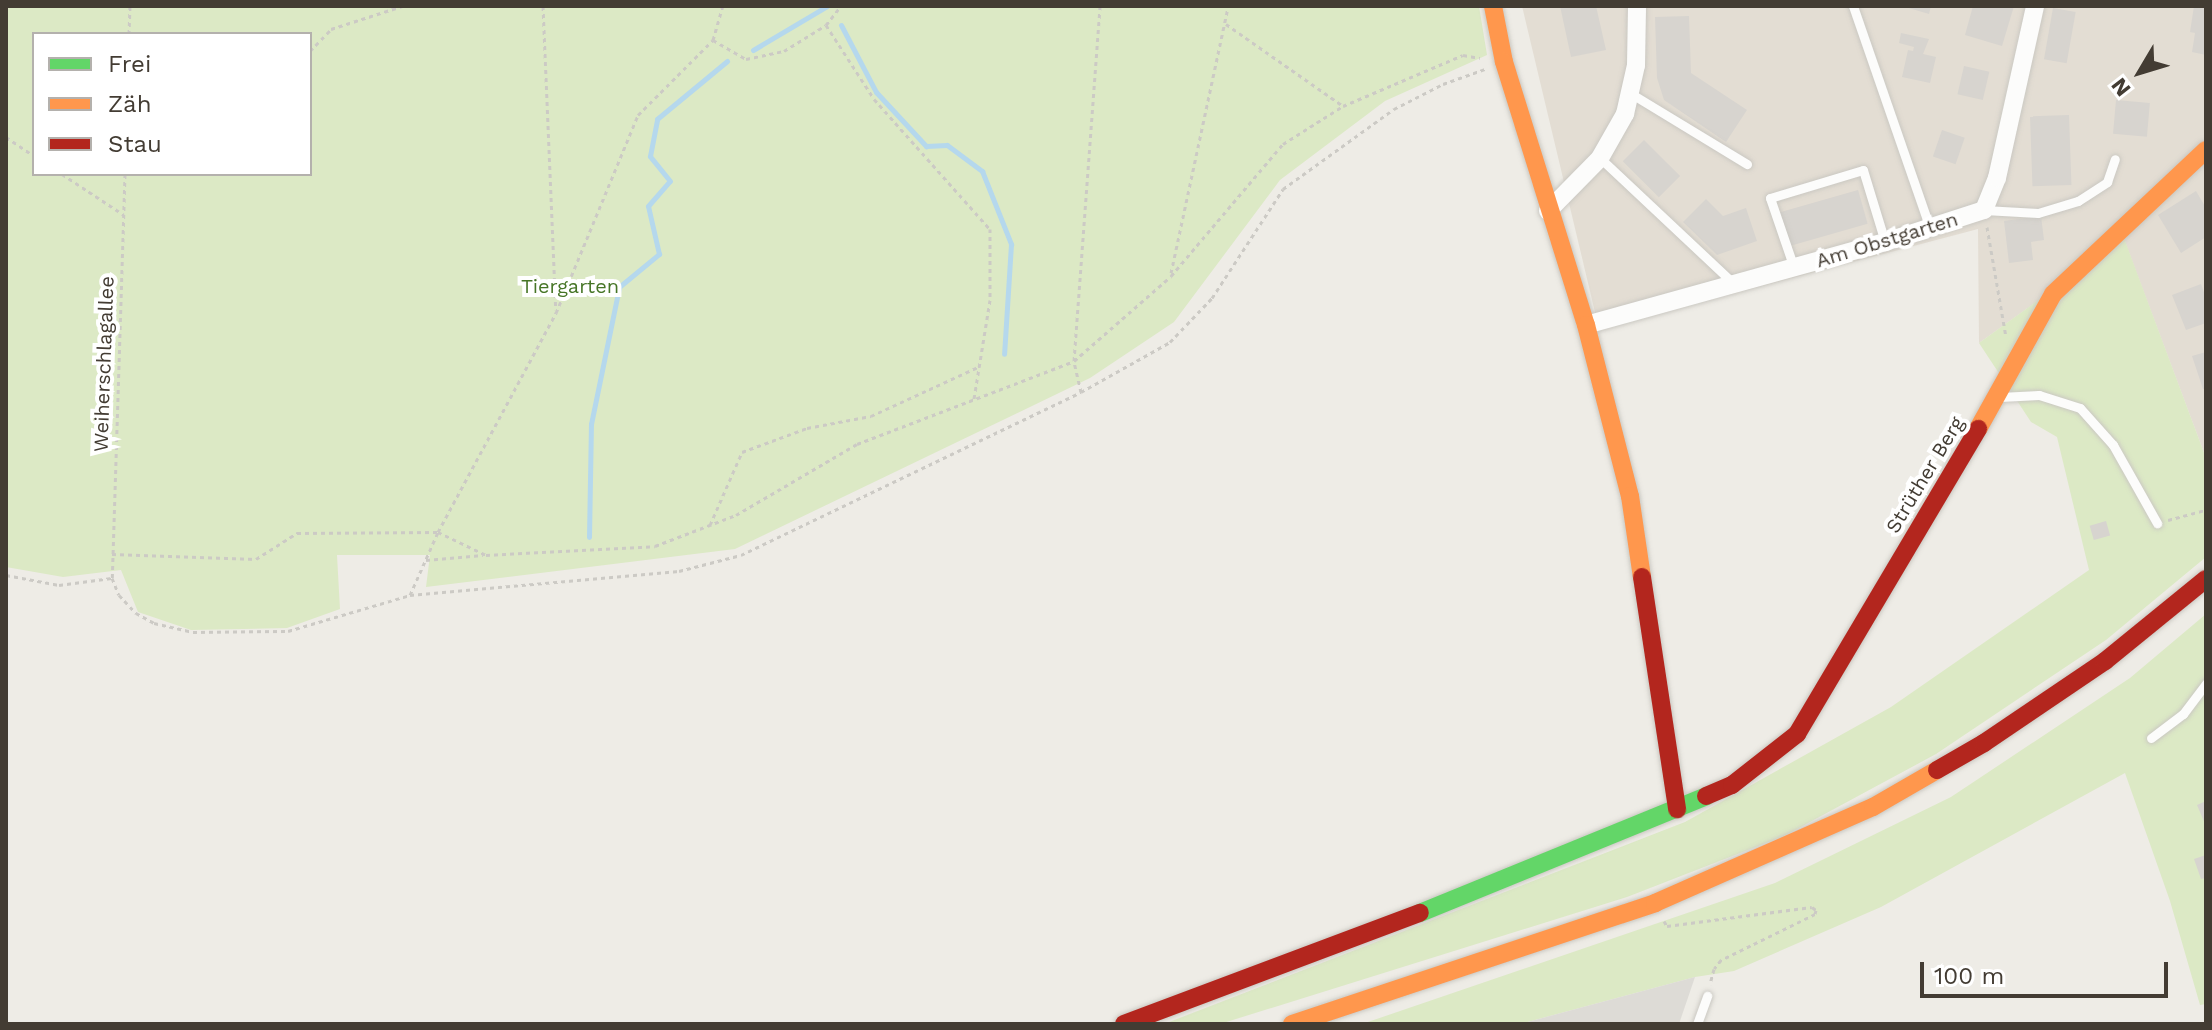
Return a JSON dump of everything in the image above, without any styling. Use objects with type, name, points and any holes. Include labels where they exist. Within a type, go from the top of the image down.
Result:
[{"type":"street","points":[[1493,6],[1504,62],[1586,325],[1630,496],[1677,809]]},
{"type":"street","points":[[1548,211],[1600,158],[1625,114],[1636,65],[1637,6]]},
{"type":"street","name":"Am Obstgarten","points":[[1586,325],[1885,242],[1984,210],[1997,178],[2035,6]]},
{"type":"street","name":"Strüther Berg","points":[[1124,1024],[1388,926],[1677,809],[1732,785],[1797,734],[1996,397],[2053,294],[2206,150]]},
{"type":"street","points":[[1292,1024],[1655,903],[1873,807],[1984,743],[2105,661],[2206,579]]},
{"type":"lane","points":[[1853,6],[1930,228]]},
{"type":"lane","points":[[1630,93],[1747,164]]},
{"type":"lane","points":[[1600,158],[1734,284]]},
{"type":"lane","points":[[1984,210],[2038,213],[2078,201],[2107,182],[2115,159]]},
{"type":"lane","points":[[1794,268],[1770,198],[1863,170],[1885,242]]},
{"type":"lane","points":[[1996,397],[2039,395],[2080,408],[2113,445],[2157,523]]},
{"type":"lane","points":[[2151,738],[2183,714],[2206,683]]},
{"type":"lane","points":[[1697,1024],[1707,996]]},
{"type":"path","points":[[129,32],[130,6]]},
{"type":"path","points":[[312,49],[331,29],[402,6]]},
{"type":"path","points":[[543,6],[556,313]]},
{"type":"path","points":[[410,595],[438,532],[556,313],[638,115],[713,40],[723,6]]},
{"type":"path","points":[[713,40],[746,59],[784,51],[826,25],[841,6]]},
{"type":"path","points":[[1081,392],[1074,361],[1100,6]]},
{"type":"path","points":[[1171,276],[1228,6]]},
{"type":"path","points":[[1226,24],[1343,106]]},
{"type":"path","points":[[826,25],[874,99],[990,229],[990,300],[974,399]]},
{"type":"path","points":[[426,560],[655,546],[736,515],[857,444],[1074,361],[1171,276],[1283,144],[1343,106],[1463,55],[1504,62]]},
{"type":"path","points":[[6,575],[59,585],[112,578],[119,595],[136,613],[154,623],[193,632],[288,631],[410,595],[679,571],[741,555],[1081,392],[1170,342],[1212,298],[1283,189],[1394,109],[1443,84],[1504,62]]},
{"type":"path","points":[[6,137],[32,155]]},
{"type":"path","points":[[65,176],[124,215]]},
{"type":"path","name":"Weiherschlagallee","points":[[112,578],[125,176]]},
{"type":"path","points":[[1984,210],[2006,341]]},
{"type":"path","points":[[710,525],[742,452],[807,428],[871,416],[980,366]]},
{"type":"path","points":[[2157,523],[2206,510]]},
{"type":"path","points":[[111,554],[256,559],[297,533],[438,532],[486,555]]},
{"type":"path","points":[[1662,917],[1667,926],[1812,907],[1816,910],[1815,914],[1721,960],[1714,969],[1707,996]]},
{"type":"shaded area","points":[[1522,6],[2206,6],[2206,458],[2124,239],[1979,343],[1978,229],[1599,329]]},
{"type":"shaded area","points":[[1695,977],[1679,1024],[1520,1024]]},
{"type":"green space","name":"Tiergarten","points":[[6,6],[1479,6],[1487,55],[1385,101],[1280,180],[1174,322],[1090,378],[735,549],[426,587],[430,555],[337,555],[340,609],[287,628],[191,630],[138,612],[121,570],[63,577],[6,567]]},
{"type":"green space","points":[[2124,238],[2206,458],[2206,557],[2106,640],[1936,754],[1784,836],[1627,897],[1220,1024],[1164,1024],[1685,822],[1891,707],[2089,570],[2057,437],[2031,422],[1979,343]]},
{"type":"green space","points":[[2206,614],[2206,1004],[2200,1005],[2170,901],[2125,773],[1881,907],[1734,971],[1695,977],[1520,1024],[1362,1024],[1775,883],[1951,797],[2130,678]]},
{"type":"building","points":[[1560,6],[1596,6],[1606,50],[1571,57]]},
{"type":"building","points":[[1902,6],[1931,6],[1929,14]]},
{"type":"building","points":[[1973,6],[2014,6],[2002,46],[1965,35]]},
{"type":"building","points":[[2194,6],[2206,6],[2206,55],[2192,52],[2195,33],[2190,32]]},
{"type":"building","points":[[2053,8],[2076,12],[2067,63],[2044,59]]},
{"type":"building","points":[[1689,16],[1691,73],[1747,110],[1726,142],[1664,100],[1657,78],[1655,17]]},
{"type":"building","points":[[1901,33],[1929,39],[1923,54],[1936,57],[1930,83],[1902,77],[1908,50],[1913,51],[1914,47],[1899,43]]},
{"type":"building","points":[[1964,66],[1989,72],[1983,100],[1957,94]]},
{"type":"building","points":[[2116,100],[2150,103],[2147,137],[2113,134]]},
{"type":"building","points":[[2069,115],[2071,185],[2032,186],[2030,116]]},
{"type":"building","points":[[1942,130],[1965,138],[1956,164],[1933,156]]},
{"type":"building","points":[[1644,140],[1680,176],[1659,197],[1623,161]]},
{"type":"building","points":[[1858,190],[1868,224],[1790,246],[1780,212]]},
{"type":"building","points":[[2196,191],[2206,208],[2206,237],[2181,253],[2158,215]]},
{"type":"building","points":[[1706,199],[1723,216],[1746,208],[1757,241],[1717,255],[1683,222]]},
{"type":"building","points":[[2041,216],[2044,240],[2031,242],[2033,260],[2009,263],[2004,221]]},
{"type":"building","points":[[2201,284],[2206,298],[2206,323],[2186,330],[2172,295]]},
{"type":"building","points":[[2206,352],[2206,389],[2203,389],[2192,356]]},
{"type":"building","points":[[2106,521],[2110,535],[2094,540],[2090,526]]},
{"type":"building","points":[[2206,801],[2206,826],[2197,805]]},
{"type":"building","points":[[2206,855],[2206,878],[2201,879],[2194,859]]},
{"type":"waterway","points":[[753,50],[827,6]]},
{"type":"waterway","points":[[841,25],[876,92],[926,146],[947,145],[982,171],[1011,244],[1004,354]]},
{"type":"waterway","points":[[589,537],[591,424],[619,287],[659,254],[648,206],[670,181],[650,156],[657,119],[727,61]]},
{"type":"traffic: fast","points":[[1420,913],[1706,796]]},
{"type":"traffic: slow","points":[[1493,6],[1504,62],[1586,325],[1630,496],[1642,577]]},
{"type":"traffic: slow","points":[[1978,429],[2053,294],[2206,150]]},
{"type":"traffic: slow","points":[[1292,1024],[1655,903],[1873,807],[1937,770]]},
{"type":"traffic: jam","points":[[1706,796],[1732,785],[1797,734],[1978,429]]},
{"type":"traffic: jam","points":[[1642,577],[1677,809]]},
{"type":"traffic: jam","points":[[1937,770],[1984,743],[2105,661],[2206,579]]},
{"type":"traffic: jam","points":[[1124,1024],[1420,913]]}]
